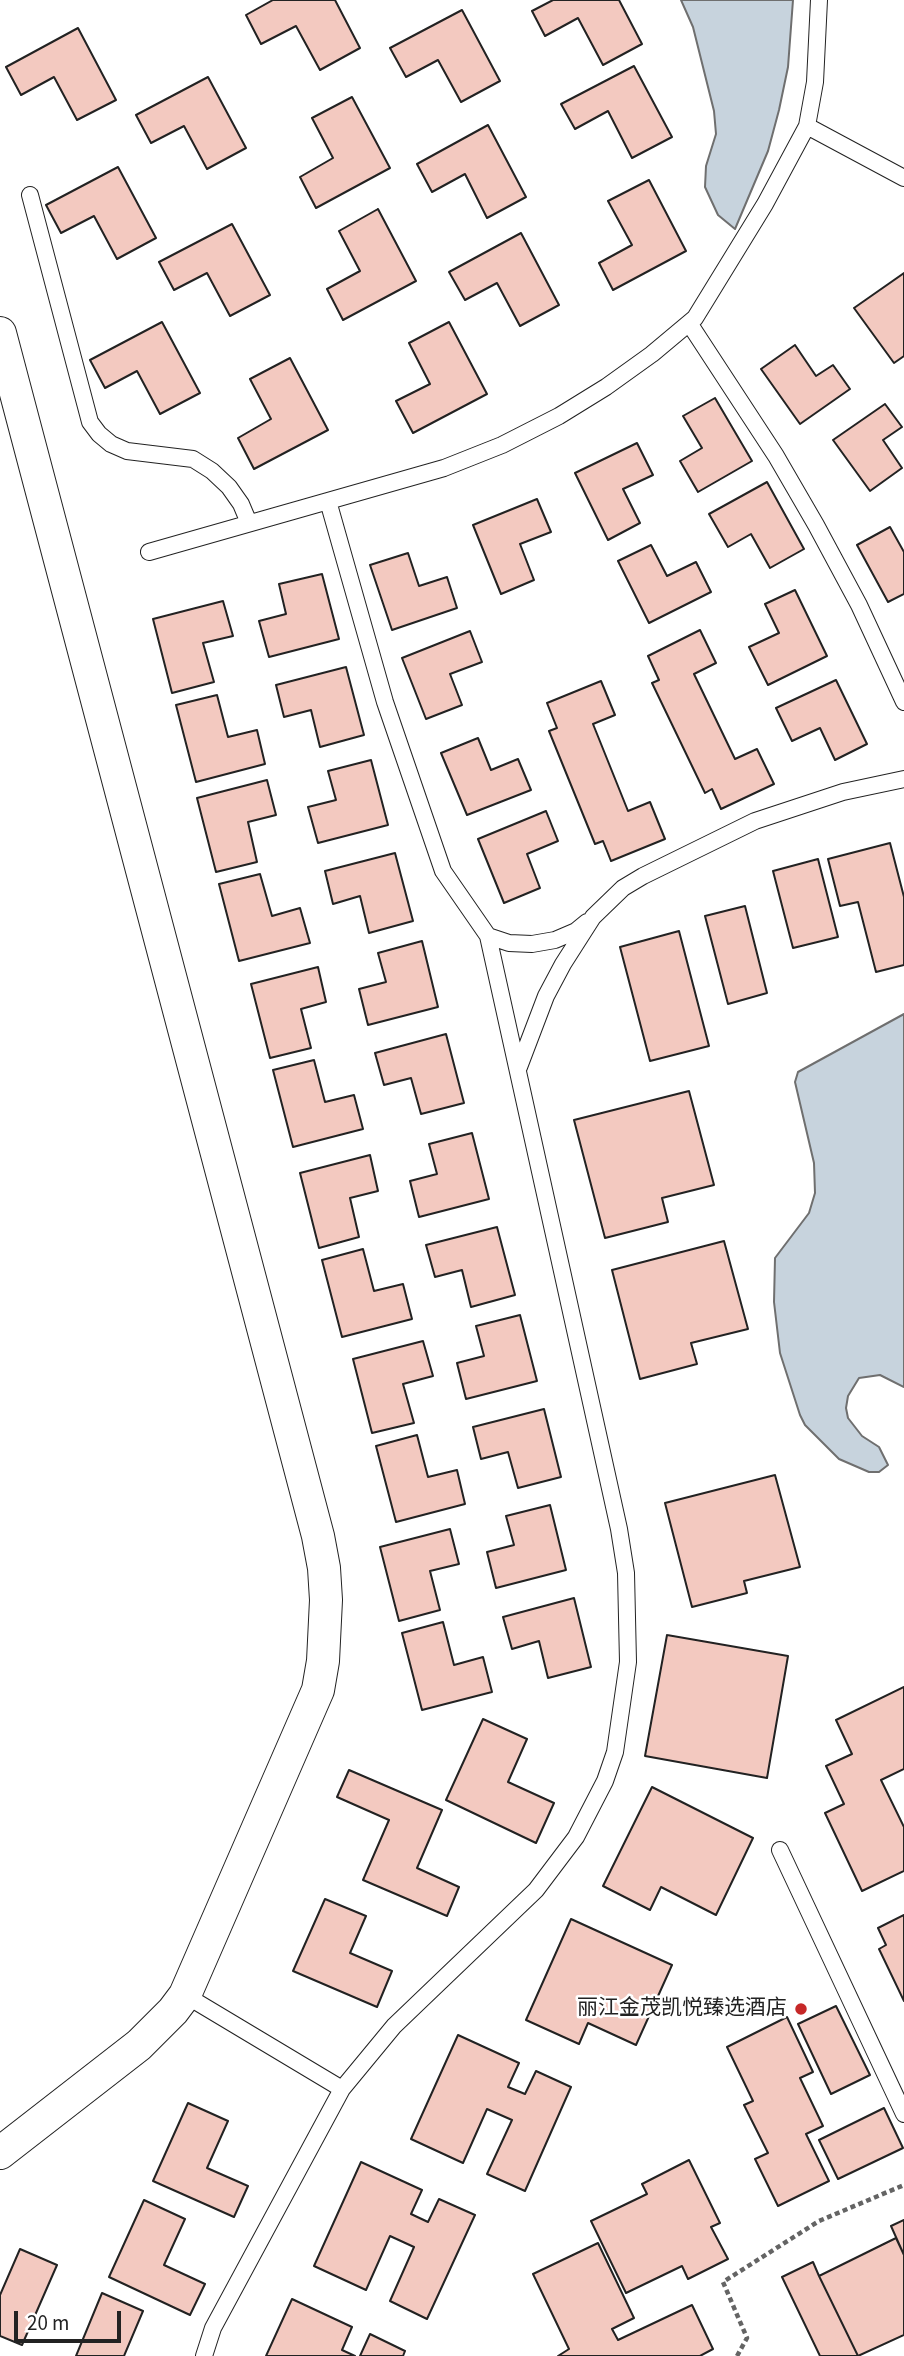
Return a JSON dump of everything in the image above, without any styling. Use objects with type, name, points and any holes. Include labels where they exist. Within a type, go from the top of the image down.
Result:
[{"type":"street","points":[[0,333],[318,1536],[324,1568],[326,1632],[318,1690],[184,1995],[173,2011],[139,2045],[0,2153]]},
{"type":"lane","points":[[149,552],[444,468],[502,445],[559,416],[606,387],[689,323],[695,318],[765,204],[807,126],[815,82],[819,0]]},
{"type":"lane","points":[[807,126],[904,178]]},
{"type":"lane","points":[[30,195],[90,422],[99,435],[127,451],[193,459],[212,471],[229,487],[241,504],[249,523]]},
{"type":"lane","points":[[689,323],[748,411],[816,525],[859,605],[904,702]]},
{"type":"lane","points":[[204,2356],[213,2328],[342,2089],[394,2026],[512,1913],[557,1864],[576,1837],[605,1781],[615,1752],[628,1662],[629,1617],[620,1529],[488,936],[443,871],[385,702],[328,501]]},
{"type":"lane","points":[[488,936],[509,943],[532,944],[555,940],[576,931],[623,888],[642,876],[755,821],[843,792],[904,779]]},
{"type":"lane","points":[[518,1070],[546,996],[593,917]]},
{"type":"lane","points":[[780,1850],[904,2114]]},
{"type":"lane","points":[[184,1995],[342,2089]]},
{"type":"path","points":[[737,2356],[747,2338],[723,2282],[819,2221],[904,2185]]},
{"type":"shaded area","points":[[681,0],[793,0],[788,67],[779,110],[768,151],[735,229],[718,215],[705,187],[706,166],[716,134],[714,111],[693,27]]},
{"type":"shaded area","points":[[904,1014],[904,1387],[880,1375],[859,1378],[848,1396],[848,1418],[862,1436],[879,1447],[888,1465],[879,1472],[869,1472],[839,1459],[805,1425],[800,1415],[780,1353],[774,1302],[775,1258],[809,1213],[815,1193],[814,1163],[795,1082],[798,1072]]},
{"type":"building","points":[[273,0],[335,0],[360,48],[320,70],[296,26],[261,44],[246,15]]},
{"type":"building","points":[[553,0],[619,0],[642,44],[603,65],[578,18],[545,36],[532,11]]},
{"type":"building","points":[[462,10],[500,81],[461,102],[438,60],[406,77],[390,48]]},
{"type":"building","points":[[78,28],[116,100],[77,120],[54,77],[21,95],[6,67]]},
{"type":"building","points":[[634,66],[672,137],[632,158],[608,111],[575,129],[561,104]]},
{"type":"building","points":[[208,77],[246,148],[207,169],[184,126],[151,143],[136,115]]},
{"type":"building","points":[[352,97],[390,168],[316,208],[300,177],[333,158],[312,118]]},
{"type":"building","points":[[488,125],[526,197],[487,218],[465,174],[432,192],[417,164]]},
{"type":"building","points":[[118,167],[156,238],[117,259],[94,216],[61,233],[46,205]]},
{"type":"building","points":[[649,180],[686,251],[613,290],[599,263],[632,245],[608,201]]},
{"type":"building","points":[[378,209],[416,281],[343,320],[327,289],[360,271],[339,231]]},
{"type":"building","points":[[232,224],[270,295],[230,316],[207,273],[174,290],[159,262]]},
{"type":"building","points":[[521,233],[559,305],[520,326],[497,283],[465,300],[449,272]]},
{"type":"building","points":[[904,273],[904,356],[894,363],[854,308]]},
{"type":"building","points":[[162,322],[200,393],[160,414],[137,371],[105,388],[90,360]]},
{"type":"building","points":[[449,322],[487,394],[413,433],[396,401],[430,384],[409,343]]},
{"type":"building","points":[[795,345],[816,376],[833,365],[850,389],[800,424],[761,369]]},
{"type":"building","points":[[290,358],[328,430],[254,469],[238,438],[271,419],[250,379]]},
{"type":"building","points":[[715,398],[752,461],[698,492],[680,461],[702,448],[683,416]]},
{"type":"building","points":[[885,404],[902,427],[883,440],[902,468],[870,491],[833,440]]},
{"type":"building","points":[[637,443],[653,475],[623,489],[640,523],[608,540],[575,473]]},
{"type":"building","points":[[767,482],[804,549],[770,568],[751,534],[728,547],[709,514]]},
{"type":"building","points":[[537,499],[551,532],[520,544],[534,580],[501,594],[473,525]]},
{"type":"building","points":[[890,527],[904,552],[904,594],[888,602],[857,545]]},
{"type":"building","points":[[651,545],[667,576],[696,562],[711,592],[649,623],[618,561]]},
{"type":"building","points":[[408,553],[419,586],[447,577],[457,608],[392,630],[370,565]]},
{"type":"building","points":[[322,574],[339,639],[269,657],[259,621],[286,614],[279,584]]},
{"type":"building","points":[[795,590],[827,656],[768,685],[749,647],[779,633],[765,604]]},
{"type":"building","points":[[223,601],[233,636],[203,643],[214,682],[172,693],[153,619]]},
{"type":"building","points":[[700,630],[716,663],[694,674],[735,759],[757,749],[774,784],[721,809],[712,789],[705,793],[652,683],[659,680],[648,656]]},
{"type":"building","points":[[470,631],[482,662],[450,674],[462,705],[426,719],[402,658]]},
{"type":"building","points":[[346,667],[364,735],[320,747],[311,710],[284,717],[276,685]]},
{"type":"building","points":[[836,680],[867,744],[835,760],[820,728],[792,741],[776,708]]},
{"type":"building","points":[[601,681],[615,715],[593,724],[628,811],[650,802],[665,839],[611,861],[603,841],[595,844],[549,731],[557,728],[547,703]]},
{"type":"building","points":[[217,695],[228,737],[257,730],[265,764],[196,782],[176,705]]},
{"type":"building","points":[[478,738],[491,770],[518,759],[531,790],[467,815],[441,753]]},
{"type":"building","points":[[371,760],[388,825],[318,843],[308,807],[336,800],[328,771]]},
{"type":"building","points":[[267,780],[276,815],[248,822],[257,862],[216,872],[197,798]]},
{"type":"building","points":[[546,811],[558,841],[527,854],[540,888],[504,903],[478,839]]},
{"type":"building","points":[[890,843],[904,897],[904,965],[876,972],[858,902],[840,906],[828,859]]},
{"type":"building","points":[[395,853],[413,921],[369,933],[360,896],[333,904],[325,871]]},
{"type":"building","points":[[818,859],[838,937],[793,948],[773,871]]},
{"type":"building","points":[[260,874],[272,916],[300,908],[310,943],[239,961],[219,884]]},
{"type":"building","points":[[745,906],[767,993],[728,1004],[705,916]]},
{"type":"building","points":[[679,931],[709,1046],[650,1061],[620,947]]},
{"type":"building","points":[[422,941],[438,1007],[368,1025],[359,989],[386,982],[378,953]]},
{"type":"building","points":[[318,967],[326,1002],[301,1009],[311,1048],[270,1058],[251,984]]},
{"type":"building","points":[[446,1034],[464,1103],[421,1114],[411,1078],[384,1085],[375,1053]]},
{"type":"building","points":[[314,1060],[325,1102],[354,1095],[363,1129],[293,1147],[273,1070]]},
{"type":"building","points":[[689,1091],[714,1185],[662,1198],[668,1222],[605,1238],[574,1120]]},
{"type":"building","points":[[472,1133],[489,1199],[419,1217],[410,1181],[437,1174],[429,1144]]},
{"type":"building","points":[[370,1155],[378,1191],[350,1198],[359,1237],[319,1248],[300,1173]]},
{"type":"building","points":[[497,1227],[515,1295],[471,1307],[462,1270],[435,1277],[426,1245]]},
{"type":"building","points":[[724,1241],[748,1329],[691,1343],[697,1364],[640,1379],[612,1270]]},
{"type":"building","points":[[363,1249],[374,1291],[403,1284],[412,1319],[342,1337],[322,1260]]},
{"type":"building","points":[[520,1315],[537,1381],[466,1399],[457,1363],[484,1356],[476,1326]]},
{"type":"building","points":[[423,1341],[433,1376],[403,1384],[414,1423],[372,1433],[353,1359]]},
{"type":"building","points":[[544,1409],[561,1477],[518,1488],[508,1452],[481,1459],[473,1427]]},
{"type":"building","points":[[417,1435],[428,1477],[457,1470],[465,1504],[396,1522],[376,1446]]},
{"type":"building","points":[[775,1475],[800,1567],[744,1581],[747,1593],[692,1607],[665,1503]]},
{"type":"building","points":[[550,1505],[566,1570],[496,1588],[487,1552],[514,1545],[506,1516]]},
{"type":"building","points":[[450,1529],[459,1564],[430,1571],[440,1610],[399,1621],[380,1547]]},
{"type":"building","points":[[574,1598],[591,1667],[548,1678],[539,1641],[512,1649],[503,1617]]},
{"type":"building","points":[[443,1622],[454,1665],[483,1657],[492,1692],[422,1710],[402,1633]]},
{"type":"building","points":[[667,1635],[788,1656],[767,1778],[645,1756]]},
{"type":"building","points":[[904,1687],[904,1769],[881,1780],[904,1827],[904,1871],[862,1891],[825,1813],[844,1804],[826,1766],[852,1754],[836,1720]]},
{"type":"building","points":[[483,1719],[527,1739],[508,1782],[554,1803],[536,1843],[446,1800]]},
{"type":"building","points":[[349,1770],[442,1810],[417,1868],[459,1887],[447,1916],[363,1880],[389,1820],[337,1797]]},
{"type":"building","points":[[652,1787],[753,1838],[716,1915],[661,1887],[650,1910],[603,1886]]},
{"type":"building","points":[[325,1899],[366,1916],[350,1953],[392,1971],[377,2007],[293,1971]]},
{"type":"building","points":[[904,1915],[904,2001],[879,1949],[886,1945],[878,1928]]},
{"type":"building","points":[[571,1919],[672,1965],[636,2045],[588,2023],[579,2044],[526,2020]]},
{"type":"building","points":[[836,2006],[870,2075],[831,2094],[798,2024]]},
{"type":"building","points":[[787,2017],[813,2072],[800,2078],[823,2126],[806,2134],[829,2181],[778,2206],[755,2159],[768,2153],[744,2105],[753,2101],[727,2047]]},
{"type":"building","points":[[458,2035],[519,2063],[508,2087],[525,2094],[536,2071],[571,2087],[525,2191],[487,2174],[512,2120],[487,2109],[463,2163],[411,2139]]},
{"type":"building","points":[[188,2103],[228,2121],[207,2168],[248,2186],[234,2217],[153,2181]]},
{"type":"building","points":[[884,2108],[903,2148],[838,2179],[819,2140]]},
{"type":"building","points":[[689,2160],[720,2223],[711,2227],[728,2259],[688,2279],[682,2266],[626,2293],[591,2221],[647,2194],[642,2184]]},
{"type":"building","points":[[361,2162],[422,2190],[411,2214],[428,2222],[439,2199],[475,2215],[427,2319],[390,2301],[414,2247],[390,2236],[366,2290],[314,2266]]},
{"type":"building","points":[[144,2200],[185,2219],[164,2265],[205,2284],[190,2315],[109,2277]]},
{"type":"building","points":[[904,2220],[904,2255],[891,2226]]},
{"type":"building","points":[[896,2238],[904,2255],[904,2335],[858,2356],[819,2276]]},
{"type":"building","points":[[598,2243],[634,2318],[612,2329],[618,2340],[692,2305],[713,2349],[700,2356],[558,2356],[569,2349],[533,2274]]},
{"type":"building","points":[[20,2249],[57,2265],[22,2345],[0,2336],[0,2295]]},
{"type":"building","points":[[813,2262],[858,2356],[820,2356],[782,2277]]},
{"type":"building","points":[[102,2293],[143,2311],[124,2356],[76,2356]]},
{"type":"building","points":[[292,2299],[352,2327],[342,2350],[355,2356],[266,2356]]},
{"type":"building","points":[[370,2334],[405,2351],[403,2356],[360,2356]]},
{"type":"place","name":"丽江金茂凯悦臻选酒店","points":[[801,2009]]}]
